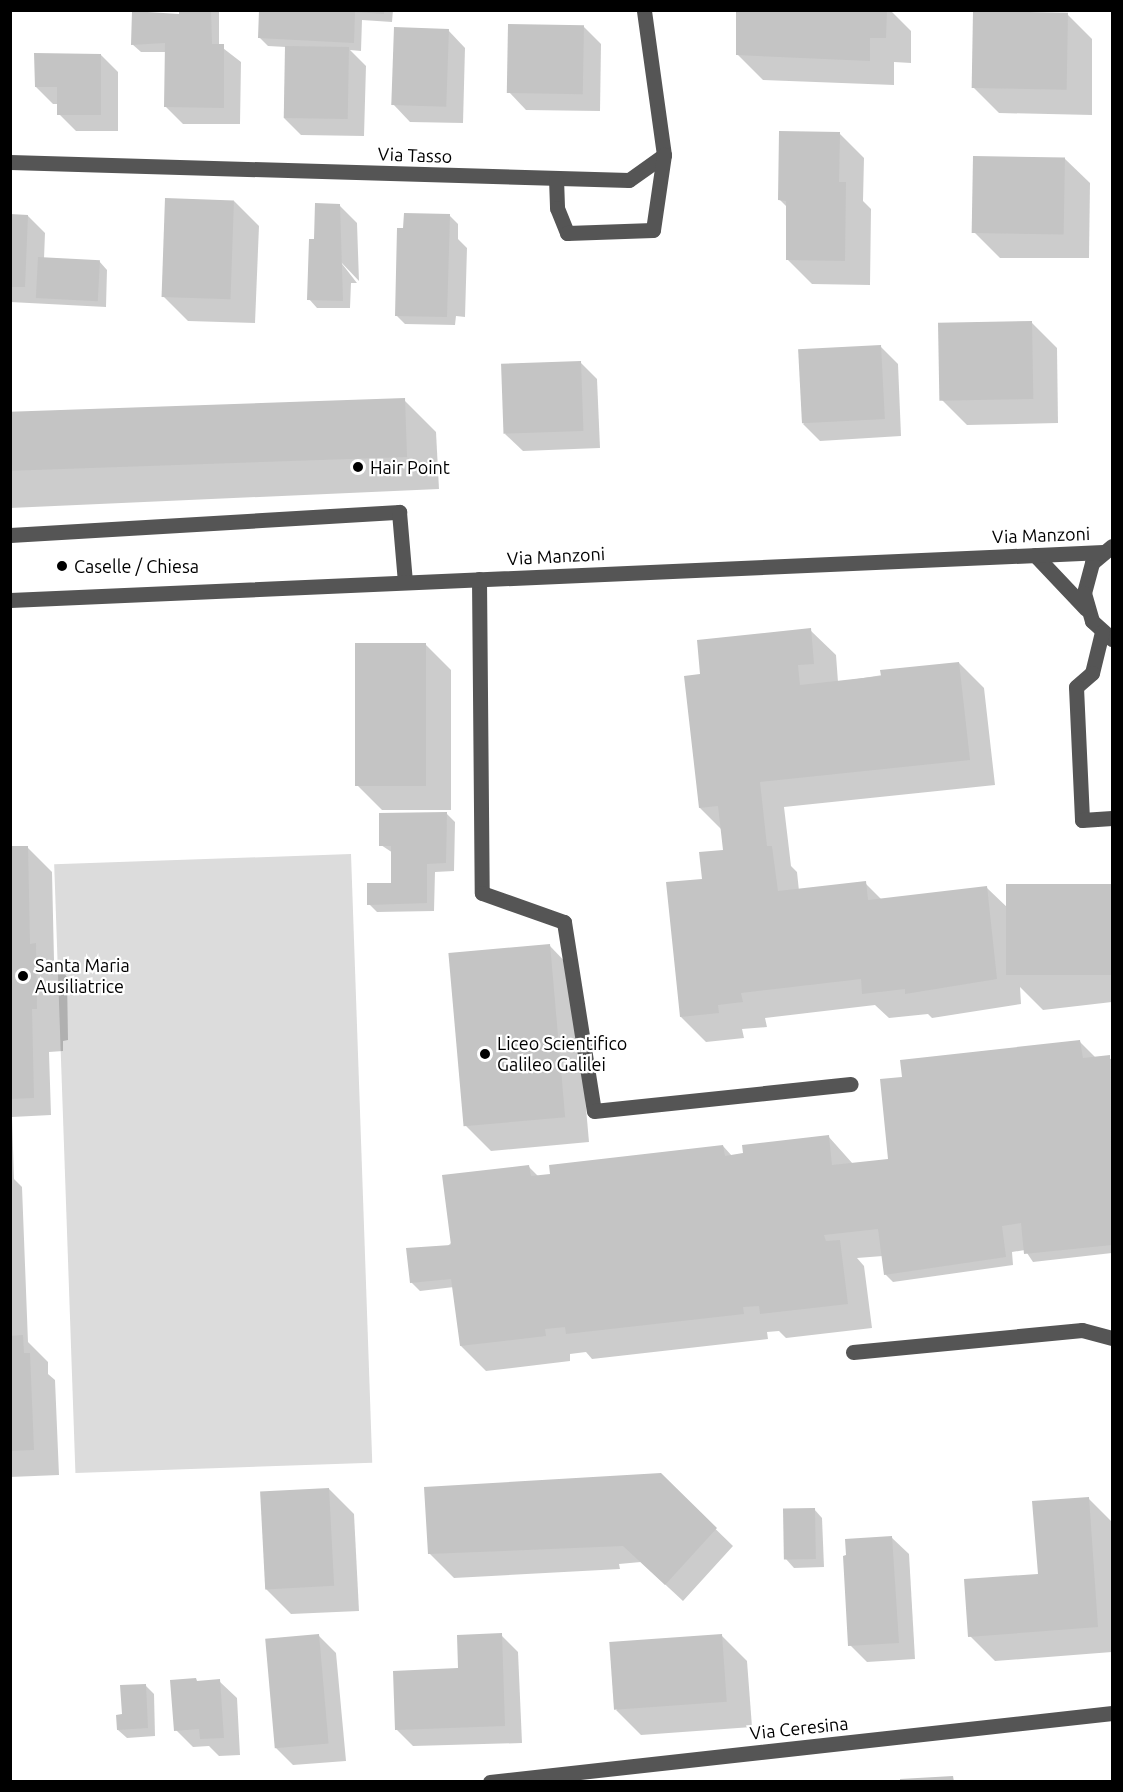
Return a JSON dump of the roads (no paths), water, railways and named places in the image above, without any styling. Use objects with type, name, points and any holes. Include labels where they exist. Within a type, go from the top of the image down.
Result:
[{"type":"street","points":[[556,178],[557,208],[567,233],[653,230],[664,155],[644,10]]},
{"type":"street","name":"Via Tasso","points":[[10,162],[629,180],[664,155]]},
{"type":"street","points":[[10,535],[399,512],[405,582]]},
{"type":"street","points":[[1086,609],[1086,578],[1108,549]]},
{"type":"street","name":"Via Manzoni","points":[[10,600],[1035,555],[1108,549]]},
{"type":"street","points":[[1035,555],[1086,609],[1107,636],[1092,673],[1076,687],[1082,820],[1113,818]]},
{"type":"street","points":[[479,579],[482,893],[564,922],[594,1111],[852,1084]]},
{"type":"street","points":[[853,1352],[1082,1330],[1113,1338]]},
{"type":"street","name":"Via Ceresina","points":[[490,1782],[552,1778],[1113,1713]]},
{"type":"place","name":"Hair Point","points":[[358,467]]},
{"type":"place","name":"Caselle / Chiesa","points":[[62,566]]},
{"type":"place","name":"Santa Maria Ausiliatrice","points":[[23,976]]},
{"type":"place","name":"Liceo Scientifico Galileo Galilei","points":[[485,1054]]}]
